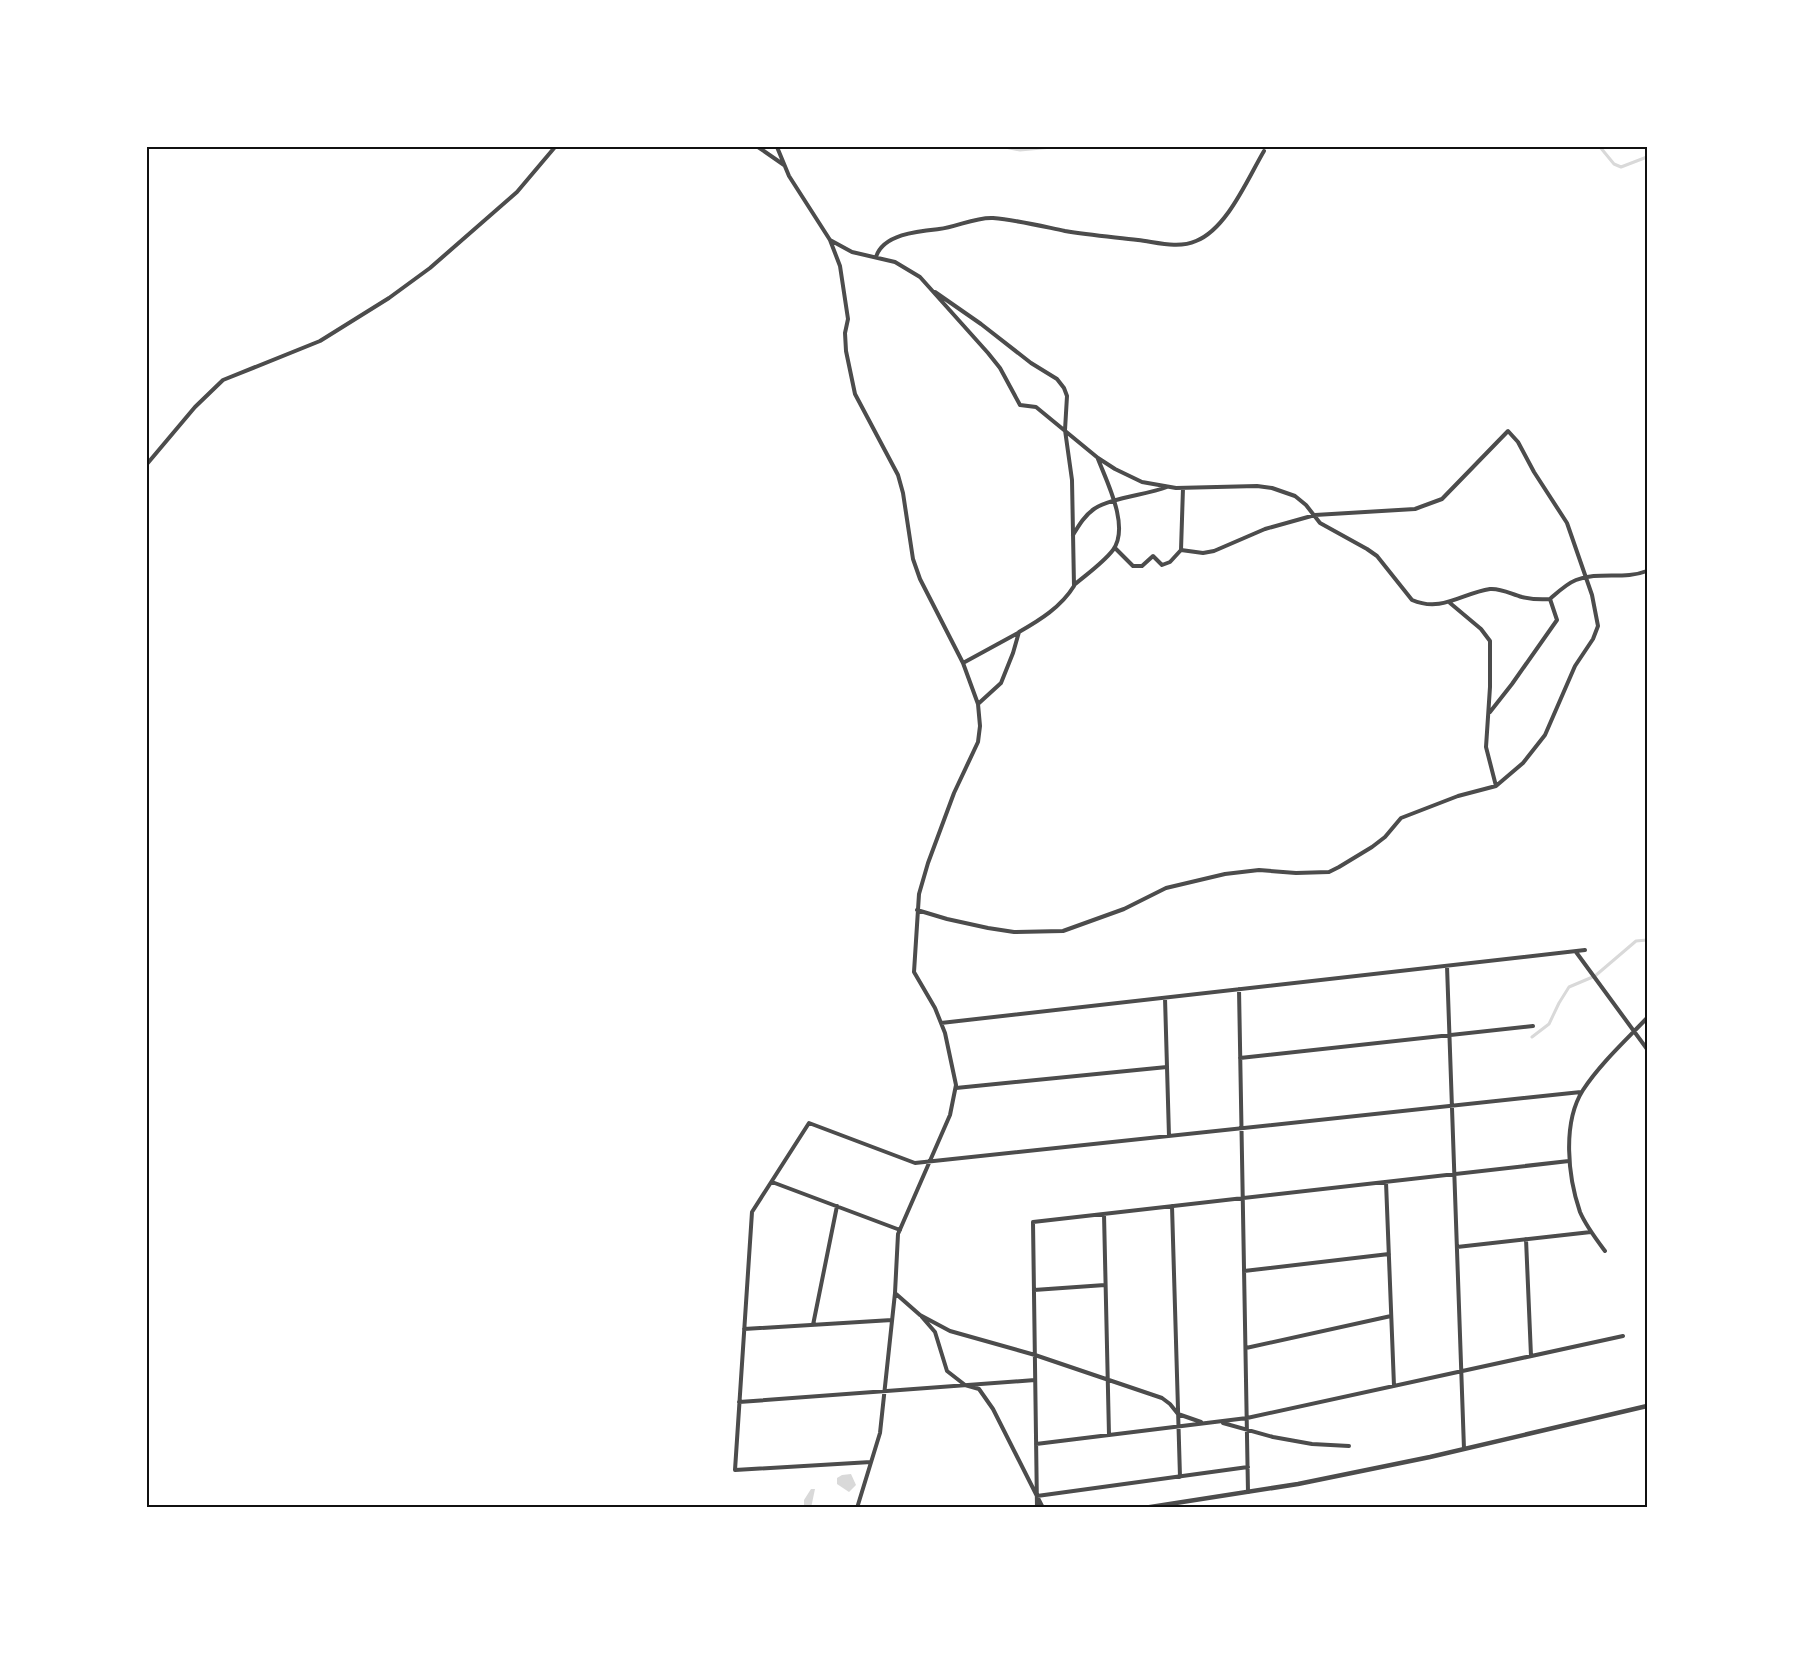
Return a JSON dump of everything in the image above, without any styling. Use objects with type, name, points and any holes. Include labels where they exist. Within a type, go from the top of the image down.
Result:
[{"type":"street","points":[[147,464],[195,407],[223,380],[320,341],[389,298],[472,232],[517,192],[555,147]]},
{"type":"street","points":[[758,147],[784,166]]},
{"type":"street","points":[[777,147],[789,176],[830,240],[840,266],[848,319],[845,333],[846,351],[855,393],[898,475],[913,559],[920,579],[963,663],[978,704],[980,733],[954,793],[918,894],[914,972],[941,1023],[954,1071],[956,1088],[950,1115],[900,1230],[880,1433],[858,1508]]},
{"type":"street","points":[[876,257],[884,244],[905,234],[957,226],[987,218],[1166,244],[1197,241],[1210,233],[1225,217],[1264,151]]},
{"type":"street","points":[[830,240],[852,252],[895,262],[913,272],[988,353],[1000,368],[1020,405],[1036,407],[1098,458],[1115,469],[1142,482],[1168,487],[1250,486],[1272,488],[1295,496],[1328,529],[1377,556],[1412,600],[1428,604],[1450,603],[1492,589],[1536,600],[1550,599],[1566,585],[1585,577],[1627,576],[1647,571]]},
{"type":"street","points":[[930,289],[953,303],[1016,352],[1057,379],[1064,388],[1067,396],[1065,430],[1072,480],[1074,586]]},
{"type":"street","points":[[917,910],[988,928],[1014,932],[1063,931],[1124,909],[1166,888],[1225,874],[1259,870],[1329,872],[1385,837],[1401,818],[1458,796],[1496,786],[1523,763],[1545,735],[1575,666],[1597,633],[1596,614],[1563,517],[1518,442],[1508,431],[1442,499],[1429,505],[1415,509],[1315,514],[1266,529],[1214,551],[1203,553],[1181,550]]},
{"type":"street","points":[[963,663],[1047,615],[1115,548],[1119,528],[1115,501],[1098,458]]},
{"type":"street","points":[[1073,535],[1082,520],[1093,509],[1168,487]]},
{"type":"street","points":[[1115,548],[1133,566],[1142,566],[1153,556],[1158,564],[1166,565],[1181,550],[1183,488]]},
{"type":"street","points":[[1489,712],[1512,684],[1557,620],[1550,599]]},
{"type":"street","points":[[1450,603],[1481,629],[1490,641],[1486,747],[1496,786]]},
{"type":"street","points":[[978,704],[1001,683],[1019,632]]},
{"type":"street","points":[[941,1023],[1585,950]]},
{"type":"street","points":[[1576,951],[1647,1049]]},
{"type":"street","points":[[1447,966],[1464,1449]]},
{"type":"street","points":[[1239,989],[1248,1492]]},
{"type":"street","points":[[1165,998],[1168,1136]]},
{"type":"street","points":[[1605,1251],[1581,1213],[1572,1180],[1569,1161],[1572,1118],[1581,1092],[1598,1070],[1647,1018]]},
{"type":"street","points":[[1240,1058],[1533,1026]]},
{"type":"street","points":[[956,1088],[1167,1067]]},
{"type":"street","points":[[871,1462],[735,1470],[752,1212],[809,1123],[915,1163],[1581,1092]]},
{"type":"street","points":[[1037,1508],[1033,1222],[1569,1161]]},
{"type":"street","points":[[772,1182],[900,1230]]},
{"type":"street","points":[[1386,1182],[1394,1386]]},
{"type":"street","points":[[813,1325],[837,1206]]},
{"type":"street","points":[[1172,1206],[1180,1477]]},
{"type":"street","points":[[1104,1214],[1108,1435]]},
{"type":"street","points":[[1457,1247],[1591,1232]]},
{"type":"street","points":[[1526,1239],[1531,1356]]},
{"type":"street","points":[[1244,1271],[1389,1254]]},
{"type":"street","points":[[1034,1290],[1105,1285]]},
{"type":"street","points":[[895,1293],[935,1332],[947,1371],[965,1385],[979,1389],[993,1409],[1043,1508]]},
{"type":"street","points":[[920,1315],[950,1331],[1035,1355],[1162,1398],[1178,1414],[1199,1422],[1225,1423],[1273,1437],[1312,1444],[1349,1446]]},
{"type":"street","points":[[1246,1348],[1392,1316]]},
{"type":"street","points":[[744,1329],[892,1320]]},
{"type":"street","points":[[1036,1444],[1247,1418],[1623,1336]]},
{"type":"street","points":[[739,1401],[1035,1380]]},
{"type":"street","points":[[1144,1508],[1298,1484],[1464,1449],[1647,1406]]},
{"type":"street","points":[[1037,1496],[1248,1467]]},
{"type":"shaded area","points":[[851,1474],[856,1485],[849,1492],[837,1484],[837,1478]]},
{"type":"shaded area","points":[[811,1489],[815,1489],[811,1508],[804,1508],[804,1500]]},
{"type":"waterway","points":[[1005,147],[1020,150],[1052,147]]},
{"type":"waterway","points":[[1600,147],[1614,164],[1621,167],[1647,157]]},
{"type":"waterway","points":[[1532,1037],[1549,1024],[1569,987],[1595,976],[1636,941],[1647,940]]}]
